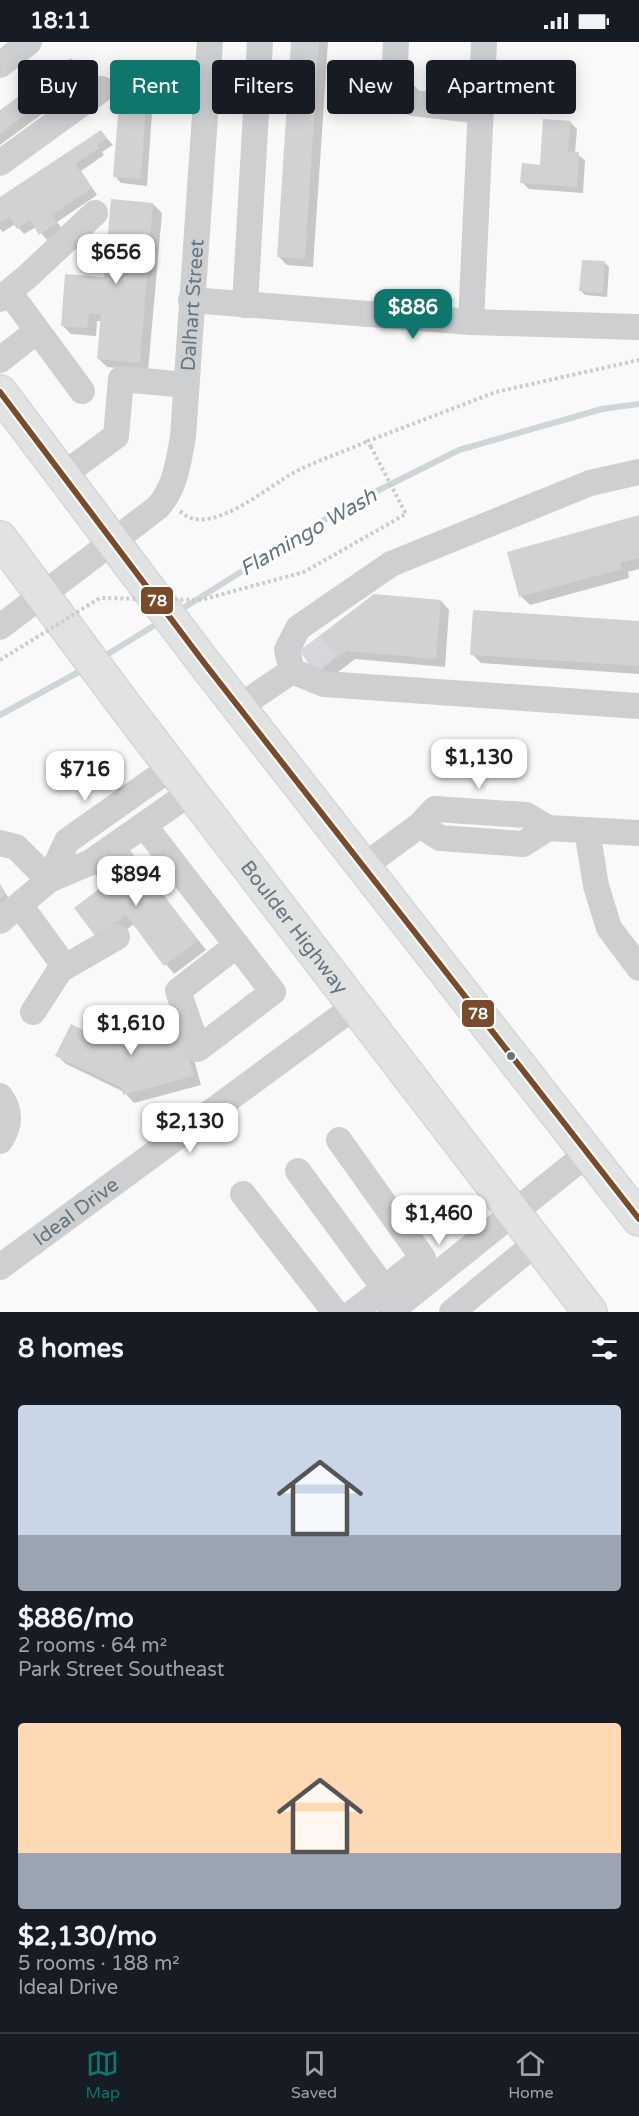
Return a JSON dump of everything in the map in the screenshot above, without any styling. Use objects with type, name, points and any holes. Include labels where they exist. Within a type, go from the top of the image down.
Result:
[{"type":"main road","points":[[0,392],[205,664],[639,1219]]},
{"type":"main road","name":"Boulder Highway","points":[[0,538],[128,710],[537,1242],[586,1311]]},
{"type":"street","name":"Dalhart Street","points":[[0,627],[49,605],[114,542],[166,498],[175,477],[183,437],[210,42]]},
{"type":"street","points":[[245,305],[260,42]]},
{"type":"street","points":[[396,42],[394,84],[413,103],[426,105]]},
{"type":"street","points":[[483,60],[484,42]]},
{"type":"street","points":[[0,164],[102,89]]},
{"type":"street","points":[[471,322],[481,114]]},
{"type":"street","points":[[82,391],[38,331],[4,296],[95,213]]},
{"type":"street","points":[[191,300],[471,322],[639,327]]},
{"type":"street","points":[[0,360],[38,331]]},
{"type":"street","points":[[63,475],[116,436],[121,379],[186,385]]},
{"type":"street","points":[[292,671],[287,650],[391,564],[591,483],[639,472]]},
{"type":"street","points":[[239,707],[292,671],[639,706]]},
{"type":"street","points":[[0,921],[50,880],[91,862],[144,825],[182,780]]},
{"type":"street","points":[[50,880],[67,841],[182,780]]},
{"type":"street","points":[[144,825],[237,945]]},
{"type":"street","points":[[364,866],[420,825],[440,838],[523,843],[548,828],[639,833]]},
{"type":"street","points":[[587,830],[596,886],[609,928],[639,968]]},
{"type":"street","points":[[0,843],[16,847],[50,880]]},
{"type":"street","points":[[20,905],[65,967]]},
{"type":"street","points":[[33,1012],[60,970],[117,937]]},
{"type":"street","name":"Ideal Drive","points":[[0,1267],[355,1006]]},
{"type":"street","points":[[0,1096],[7,1106],[8,1128],[0,1141]]},
{"type":"street","points":[[339,1140],[423,1257],[391,1303]]},
{"type":"street","points":[[354,1312],[391,1303],[515,1213],[588,1153]]},
{"type":"street","points":[[298,1171],[391,1303]]},
{"type":"street","points":[[243,1194],[335,1312]]},
{"type":"street","points":[[452,1312],[537,1242]]},
{"type":"path","points":[[166,498],[186,518],[202,520],[236,509],[295,472],[368,441],[496,392],[639,360]]},
{"type":"path","points":[[0,660],[100,598],[201,600],[235,591],[304,572],[406,514],[368,441]]},
{"type":"building","points":[[291,42],[319,42],[315,104],[315,60],[290,60]]},
{"type":"building","points":[[18,97],[18,114],[26,114],[0,134],[0,110]]},
{"type":"building","points":[[118,114],[145,114],[141,179],[113,177]]},
{"type":"building","points":[[286,114],[314,114],[305,259],[277,257]]},
{"type":"building","points":[[543,119],[571,121],[568,151],[579,152],[577,187],[520,183],[522,163],[540,165]]},
{"type":"building","points":[[101,130],[107,138],[97,145],[99,148],[75,164],[92,188],[52,215],[57,223],[39,235],[30,220],[17,229],[9,217],[0,223],[0,197]]},
{"type":"building","points":[[111,199],[153,203],[140,363],[97,359],[101,314],[89,313],[87,328],[61,326],[65,274],[104,277]]},
{"type":"building","points":[[582,260],[605,261],[603,293],[579,291]]},
{"type":"building","points":[[639,515],[639,558],[620,563],[622,569],[519,597],[507,552]]},
{"type":"building","points":[[374,594],[441,600],[436,659],[346,651],[318,672],[301,650]]},
{"type":"building","points":[[473,610],[639,621],[639,666],[470,655]]},
{"type":"building","points":[[127,846],[198,941],[164,966],[126,915],[96,937],[74,908],[103,886],[93,871]]},
{"type":"building","points":[[0,885],[6,894],[0,898]]},
{"type":"building","points":[[178,1020],[194,1076],[123,1095],[121,1087],[55,1056],[71,1024],[104,1040]]},
{"type":"waterway","name":"Flamingo Wash","points":[[177,612],[343,508],[459,450],[602,409],[639,404]]},
{"type":"waterway","name":"Flamingo Wash","points":[[103,657],[160,622]]},
{"type":"waterway","name":"Flamingo Wash","points":[[0,715],[86,668]]},
{"type":"tunnel","points":[[310,643],[326,666]]},
{"type":"transit line","name":"78","points":[[0,392],[205,664],[639,1219]]}]
